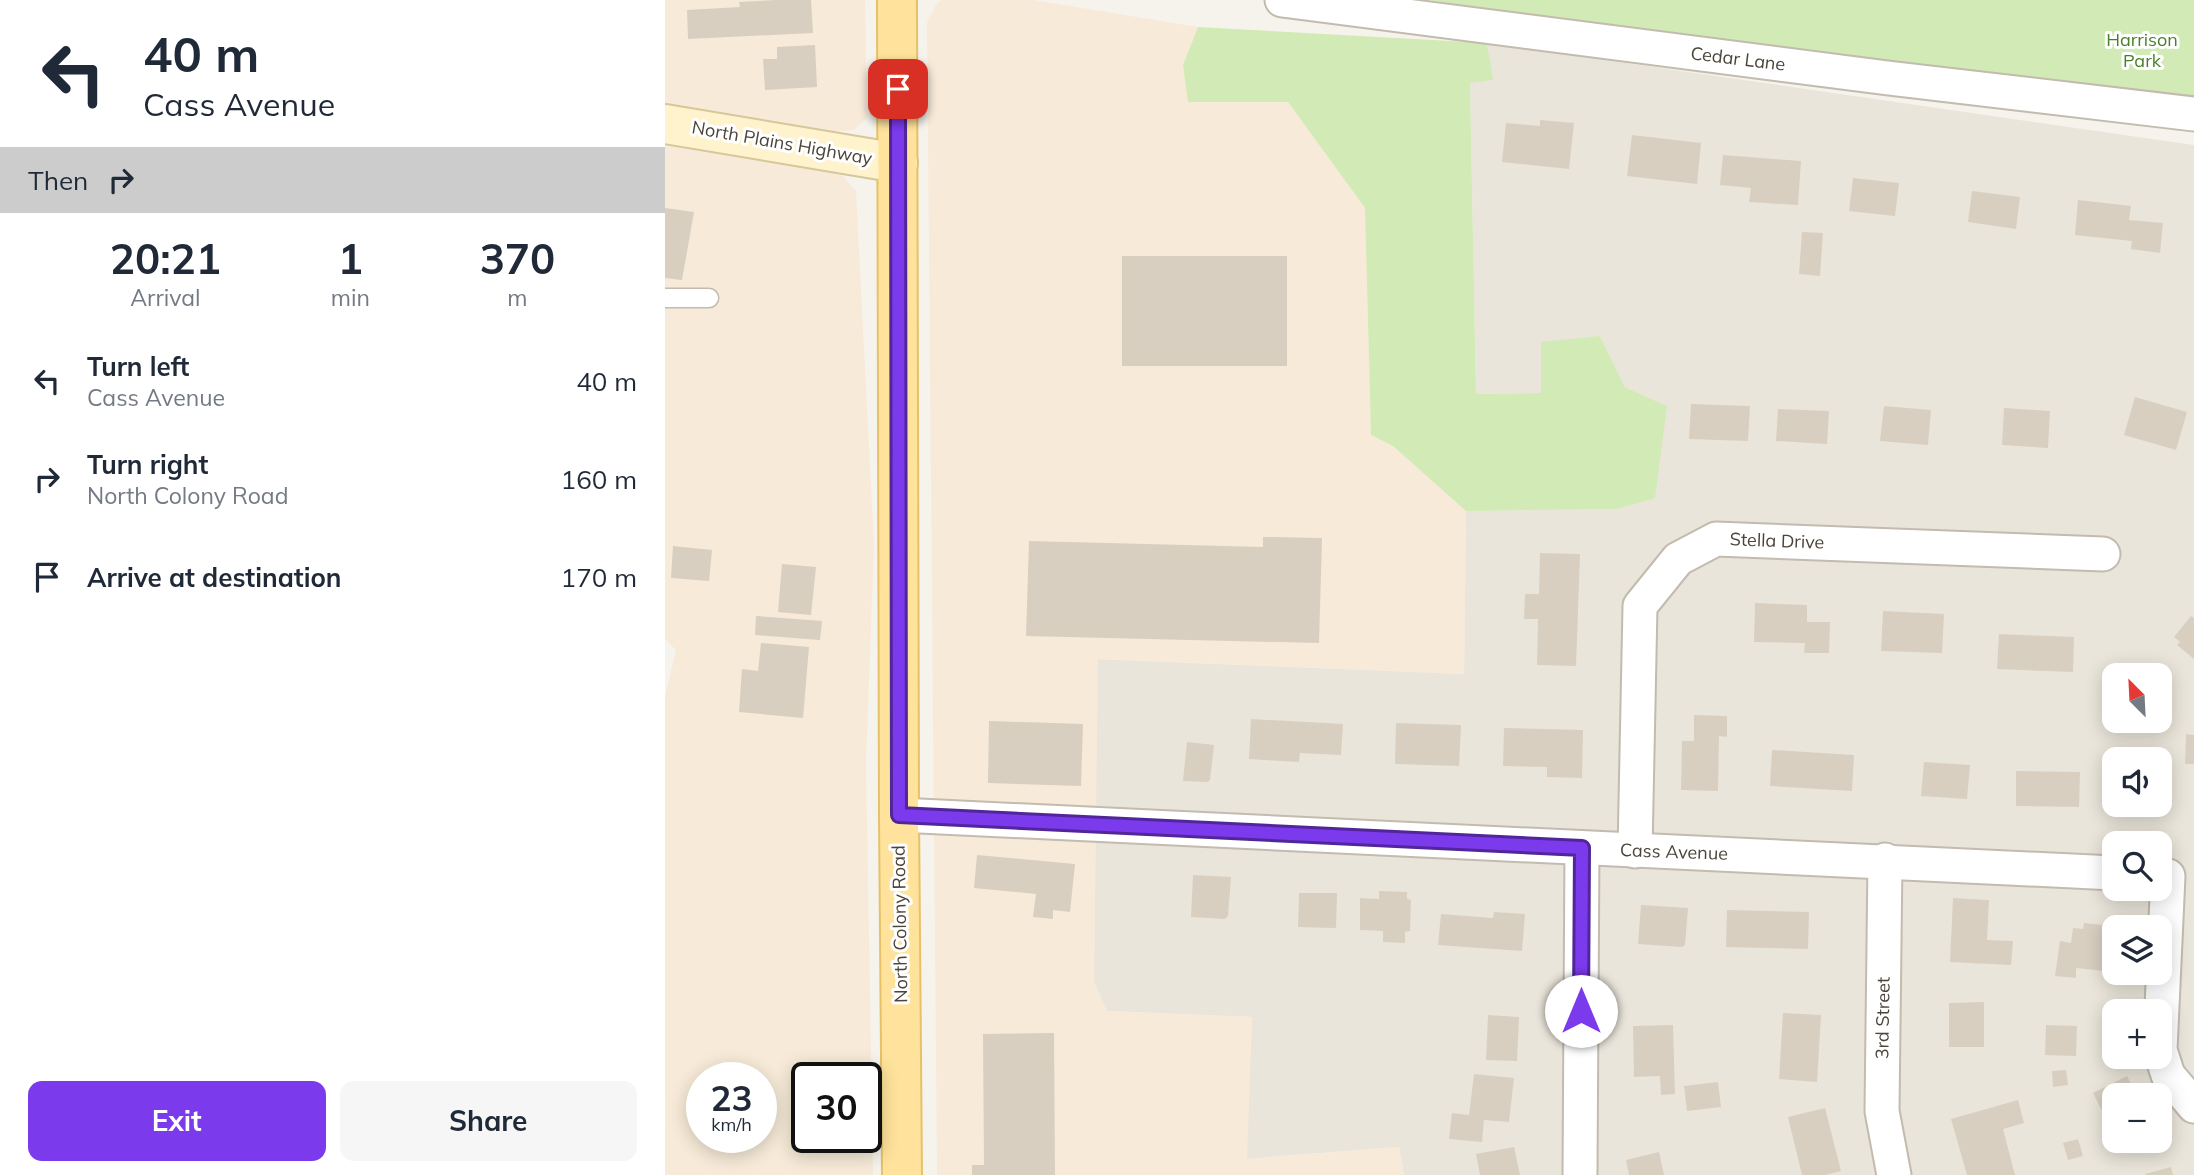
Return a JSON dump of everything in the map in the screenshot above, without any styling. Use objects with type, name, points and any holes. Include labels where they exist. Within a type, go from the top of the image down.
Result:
[{"type":"main road","name":"North Colony Road","points":[[897,0],[902,1175]]},
{"type":"street","name":"Cedar Lane","points":[[1282,0],[1888,78],[2194,114]]},
{"type":"street","name":"North Plains Highway","points":[[665,124],[898,163]]},
{"type":"street","name":"Stella Drive","points":[[1635,851],[1640,606],[1678,559],[1716,539],[2103,554]]},
{"type":"street","name":"Cass Avenue","points":[[899,815],[2102,872]]},
{"type":"street","points":[[1580,1175],[1582,848]]},
{"type":"street","name":"3rd Street","points":[[1885,860],[1882,1111],[1894,1175]]},
{"type":"street","points":[[2174,876],[2160,1050],[2168,1075],[2194,1106]]},
{"type":"lane","points":[[665,298],[709,298]]},
{"type":"shaded area","points":[[665,0],[865,0],[867,118],[854,130],[781,135],[665,109]]},
{"type":"shaded area","points":[[941,0],[1033,0],[1198,27],[1183,65],[1188,102],[1288,102],[1365,208],[1371,435],[1393,446],[1466,511],[1464,674],[1098,659],[1094,983],[1107,1011],[1252,1017],[1247,1159],[1399,1147],[1404,1175],[937,1175],[927,23]]},
{"type":"shaded area","points":[[1487,43],[2194,145],[2194,1175],[1404,1175],[1399,1147],[1246,1159],[1252,1017],[1107,1011],[1094,983],[1097,659],[1464,674],[1466,511],[1616,509],[1667,406],[1625,387],[1600,336],[1541,393],[1476,394],[1470,82],[1492,80]]},
{"type":"shaded area","points":[[665,146],[840,173],[856,191],[874,546],[866,761],[871,1062],[791,1062],[791,1153],[873,1153],[873,1175],[665,1175],[665,697],[676,650],[665,639]]},
{"type":"green space","name":"Harrison Park","points":[[1428,0],[2194,0],[2194,108]]},
{"type":"green space","points":[[1198,27],[1487,43],[1493,80],[1470,83],[1476,394],[1541,393],[1541,342],[1600,336],[1625,387],[1667,406],[1655,498],[1616,509],[1466,511],[1393,446],[1371,435],[1365,208],[1288,102],[1188,102],[1183,65]]},
{"type":"building","points":[[811,0],[813,33],[688,39],[687,10],[740,7],[739,2]]},
{"type":"building","points":[[815,45],[817,87],[765,90],[763,59],[777,59],[777,47]]},
{"type":"building","points":[[1540,120],[1574,123],[1569,169],[1502,162],[1506,123],[1540,126]]},
{"type":"building","points":[[1632,135],[1701,143],[1697,184],[1627,176]]},
{"type":"building","points":[[1723,155],[1801,161],[1798,205],[1749,202],[1751,188],[1720,185]]},
{"type":"building","points":[[1853,178],[1899,183],[1895,216],[1849,211]]},
{"type":"building","points":[[1972,191],[2020,197],[2016,229],[1968,222]]},
{"type":"building","points":[[2078,200],[2131,206],[2129,220],[2163,223],[2160,253],[2131,249],[2132,241],[2075,235]]},
{"type":"building","points":[[665,208],[694,212],[682,280],[665,278]]},
{"type":"building","points":[[1802,232],[1823,233],[1820,276],[1799,274]]},
{"type":"building","points":[[1122,256],[1287,256],[1287,366],[1122,366]]},
{"type":"building","points":[[2135,397],[2187,412],[2176,450],[2124,435]]},
{"type":"building","points":[[1691,404],[1750,406],[1748,441],[1689,439]]},
{"type":"building","points":[[1884,406],[1931,410],[1928,445],[1880,441]]},
{"type":"building","points":[[2004,408],[2050,411],[2048,448],[2002,445]]},
{"type":"building","points":[[1778,409],[1829,411],[1827,444],[1776,441]]},
{"type":"building","points":[[1263,537],[1322,538],[1319,643],[1026,636],[1029,541],[1263,547]]},
{"type":"building","points":[[673,546],[712,550],[709,581],[671,578]]},
{"type":"building","points":[[1540,553],[1580,554],[1576,666],[1537,665],[1538,619],[1524,619],[1525,594],[1539,594]]},
{"type":"building","points":[[782,564],[816,567],[811,615],[778,612]]},
{"type":"building","points":[[1755,603],[1807,605],[1807,622],[1830,622],[1829,653],[1804,653],[1805,643],[1754,642]]},
{"type":"building","points":[[1883,611],[1944,614],[1942,653],[1881,651]]},
{"type":"building","points":[[756,616],[822,621],[820,640],[755,635]]},
{"type":"building","points":[[2191,616],[2194,618],[2194,659],[2177,645],[2180,642],[2174,637]]},
{"type":"building","points":[[1999,634],[2074,637],[2073,672],[1997,669]]},
{"type":"building","points":[[761,643],[809,647],[803,718],[739,712],[742,669],[758,671]]},
{"type":"building","points":[[1694,715],[1727,716],[1727,737],[1719,736],[1718,791],[1681,790],[1682,741],[1694,741]]},
{"type":"building","points":[[1251,719],[1343,724],[1341,755],[1300,753],[1299,762],[1249,759]]},
{"type":"building","points":[[989,721],[1083,724],[1081,786],[988,783]]},
{"type":"building","points":[[1396,723],[1461,725],[1459,766],[1395,764]]},
{"type":"building","points":[[1504,728],[1583,730],[1582,778],[1547,777],[1547,767],[1503,766]]},
{"type":"building","points":[[2186,734],[2194,735],[2194,764],[2185,764]]},
{"type":"building","points":[[1187,742],[1214,745],[1210,780],[1207,782],[1183,781]]},
{"type":"building","points":[[1772,750],[1854,755],[1852,791],[1770,786]]},
{"type":"building","points":[[1924,762],[1970,765],[1967,799],[1921,796]]},
{"type":"building","points":[[2016,771],[2080,772],[2079,807],[2016,806]]},
{"type":"building","points":[[977,855],[1075,864],[1070,912],[1053,910],[1053,919],[1033,917],[1036,894],[974,888]]},
{"type":"building","points":[[1193,875],[1231,877],[1228,916],[1225,919],[1191,917]]},
{"type":"building","points":[[1379,891],[1407,892],[1407,899],[1411,900],[1410,931],[1405,932],[1405,943],[1383,942],[1383,931],[1360,930],[1360,898],[1379,899]]},
{"type":"building","points":[[1299,893],[1337,893],[1336,928],[1298,927]]},
{"type":"building","points":[[1953,898],[1989,900],[1987,940],[2013,941],[2011,965],[1950,962]]},
{"type":"building","points":[[1641,905],[1688,908],[1685,945],[1638,944]]},
{"type":"building","points":[[1727,910],[1809,912],[1808,949],[1726,947]]},
{"type":"building","points":[[1494,912],[1525,914],[1522,951],[1438,945],[1441,914],[1493,918]]},
{"type":"building","points":[[2084,923],[2102,925],[2102,971],[2076,968],[2076,978],[2055,976],[2060,941],[2071,943],[2073,928],[2083,929]]},
{"type":"building","points":[[1984,1002],[1984,1047],[1949,1047],[1949,1003]]},
{"type":"building","points":[[1783,1013],[1821,1015],[1817,1082],[1779,1079]]},
{"type":"building","points":[[1488,1015],[1519,1017],[1517,1061],[1486,1060]]},
{"type":"building","points":[[1673,1025],[1675,1094],[1661,1095],[1660,1076],[1634,1077],[1633,1026]]},
{"type":"building","points":[[2046,1025],[2077,1026],[2076,1056],[2045,1055]]},
{"type":"building","points":[[1054,1033],[1055,1175],[972,1175],[972,1165],[984,1165],[983,1034]]},
{"type":"building","points":[[2066,1070],[2068,1085],[2053,1087],[2052,1071]]},
{"type":"building","points":[[1474,1074],[1514,1078],[1509,1122],[1484,1120],[1482,1142],[1449,1139],[1452,1113],[1469,1115]]},
{"type":"building","points":[[2127,1076],[2130,1083],[2113,1083]]},
{"type":"building","points":[[1718,1082],[1721,1107],[1687,1111],[1684,1086]]},
{"type":"building","points":[[2102,1088],[2102,1111],[2093,1093]]},
{"type":"building","points":[[2018,1100],[2024,1123],[2003,1129],[2015,1175],[1967,1175],[1951,1119]]},
{"type":"building","points":[[1825,1108],[1841,1171],[1825,1175],[1802,1175],[1788,1117]]},
{"type":"building","points":[[2078,1139],[2083,1156],[2068,1160],[2063,1143]]},
{"type":"building","points":[[1514,1147],[1520,1175],[1480,1175],[1476,1154]]},
{"type":"building","points":[[1659,1152],[1664,1175],[1629,1175],[1626,1160]]},
{"type":"building","points":[[2171,1167],[2173,1175],[2145,1174]]},
{"type":"route","points":[[898,89],[899,815],[1582,848],[1581,1011]]}]
